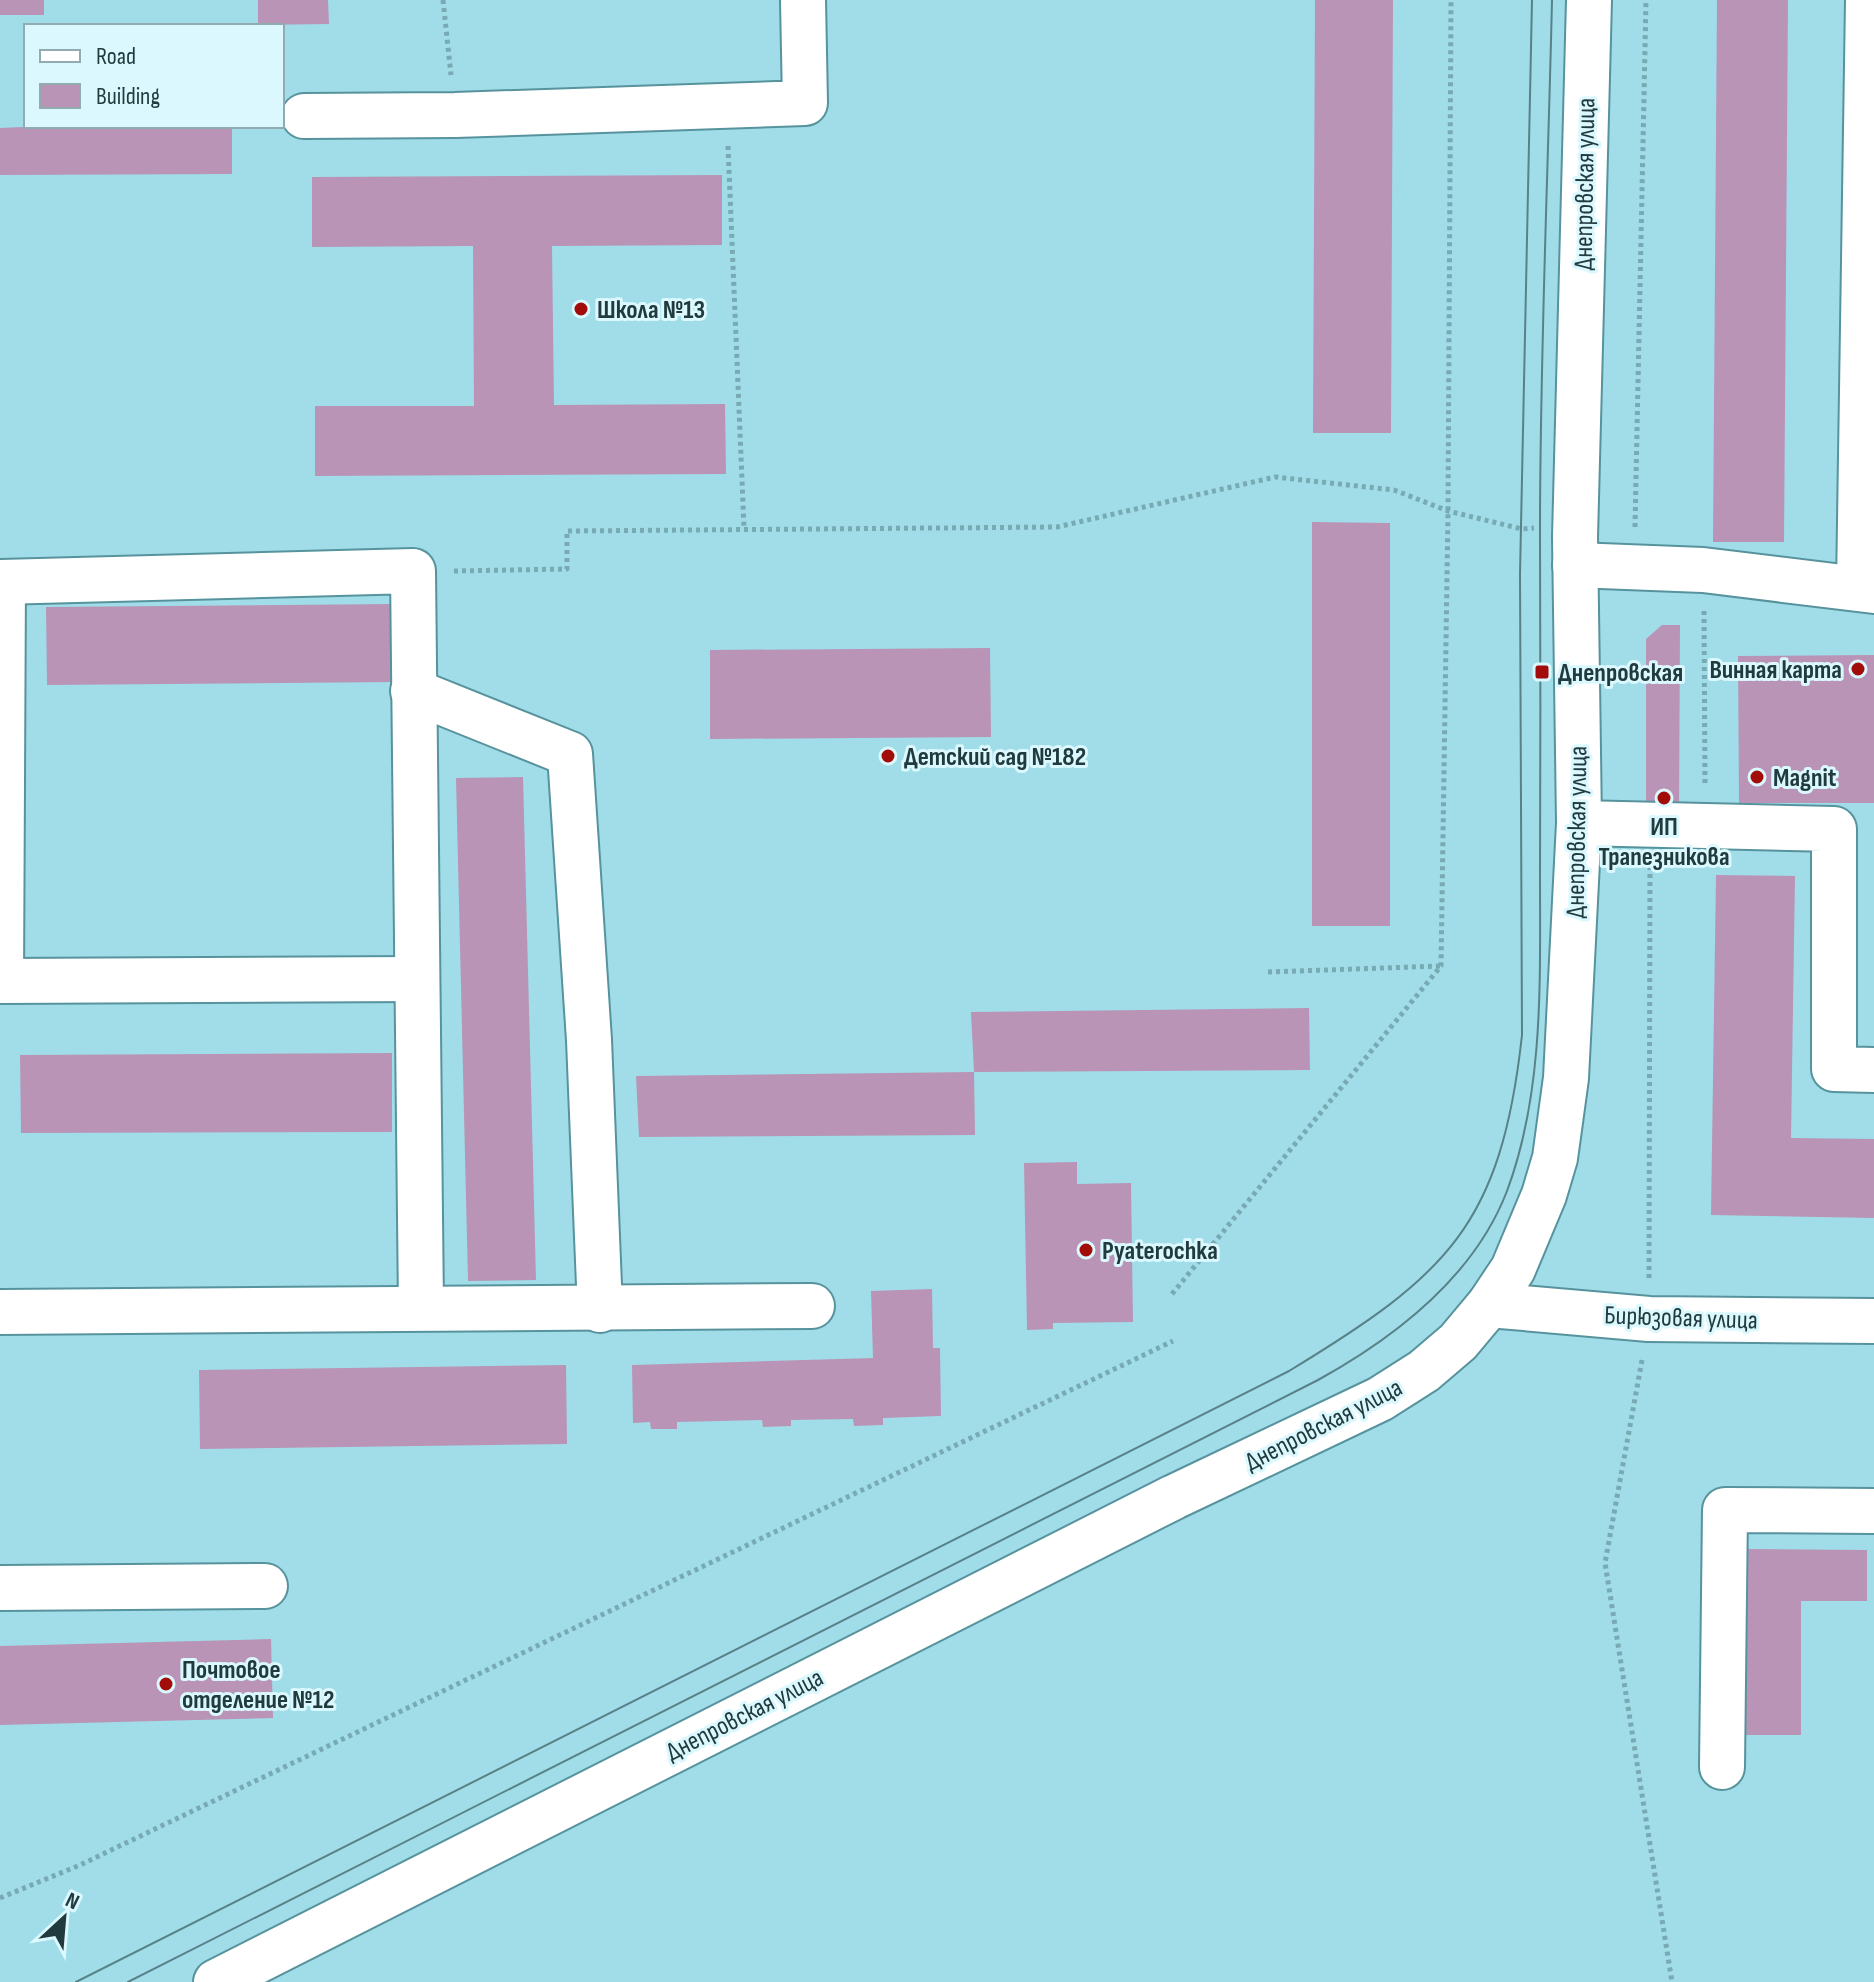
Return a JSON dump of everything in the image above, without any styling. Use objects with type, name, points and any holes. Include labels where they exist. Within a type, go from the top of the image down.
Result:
[{"type":"street","points":[[304,116],[455,115],[805,103],[803,0]]},
{"type":"street","name":"Днепровская улица","points":[[216,1982],[1159,1504],[1380,1399],[1424,1371],[1458,1342],[1489,1305],[1513,1269],[1555,1158],[1566,1078],[1579,823],[1575,551],[1589,0]]},
{"type":"street","points":[[1575,551],[1635,566],[1703,570],[1866,589],[1868,0]]},
{"type":"street","points":[[417,979],[0,982],[2,582],[413,571],[421,1308]]},
{"type":"street","points":[[413,691],[570,754],[589,1040],[600,1310]]},
{"type":"street","points":[[1579,823],[1834,829],[1834,1069],[1874,1070]]},
{"type":"street","name":"Бирюзовая улица","points":[[1489,1305],[1649,1319],[1874,1321]]},
{"type":"street","points":[[0,1312],[421,1308],[600,1310],[812,1306]]},
{"type":"street","points":[[1722,1767],[1725,1510],[1874,1511]]},
{"type":"street","points":[[0,1588],[265,1586]]},
{"type":"path","points":[[443,0],[455,115]]},
{"type":"path","points":[[1172,1294],[1441,966],[1451,0]]},
{"type":"path","points":[[1635,566],[1646,0]]},
{"type":"path","points":[[726,104],[744,528]]},
{"type":"path","points":[[413,571],[567,569],[567,531],[1057,527],[1275,477],[1394,490],[1448,511],[1575,551]]},
{"type":"path","points":[[1703,570],[1705,828]]},
{"type":"path","points":[[1650,827],[1649,1319],[1605,1563],[1672,1982]]},
{"type":"path","points":[[1268,972],[1441,966]]},
{"type":"path","points":[[0,1898],[95,1858],[1173,1341]]},
{"type":"building","points":[[0,0],[44,0],[44,15],[0,15]]},
{"type":"building","points":[[258,0],[328,0],[329,24],[258,24]]},
{"type":"building","points":[[1315,0],[1393,0],[1391,433],[1313,433]]},
{"type":"building","points":[[1717,0],[1788,0],[1784,542],[1713,542]]},
{"type":"building","points":[[0,128],[232,128],[232,174],[0,175]]},
{"type":"building","points":[[722,175],[722,245],[552,246],[554,405],[725,404],[726,474],[315,476],[315,406],[474,406],[473,246],[312,247],[312,177]]},
{"type":"building","points":[[1312,522],[1390,523],[1390,926],[1312,926]]},
{"type":"building","points":[[393,604],[394,682],[47,685],[46,607]]},
{"type":"building","points":[[1662,625],[1680,625],[1679,813],[1646,813],[1646,639]]},
{"type":"building","points":[[990,648],[991,737],[710,739],[710,650]]},
{"type":"building","points":[[1874,655],[1874,803],[1739,803],[1738,656]]},
{"type":"building","points":[[523,777],[536,1280],[468,1281],[456,778]]},
{"type":"building","points":[[1716,875],[1795,876],[1791,1138],[1874,1139],[1874,1218],[1711,1215]]},
{"type":"building","points":[[1309,1008],[1310,1070],[974,1072],[971,1012]]},
{"type":"building","points":[[392,1053],[392,1132],[21,1133],[20,1055]]},
{"type":"building","points":[[974,1072],[975,1135],[639,1137],[636,1076]]},
{"type":"building","points":[[1077,1162],[1077,1184],[1131,1183],[1133,1322],[1053,1323],[1053,1329],[1027,1330],[1024,1163]]},
{"type":"building","points":[[932,1289],[933,1348],[940,1348],[941,1416],[883,1418],[883,1425],[854,1426],[853,1419],[791,1420],[791,1426],[763,1427],[762,1420],[677,1422],[677,1429],[651,1429],[650,1422],[633,1423],[632,1365],[873,1358],[871,1291]]},
{"type":"building","points":[[566,1365],[567,1444],[200,1449],[199,1370]]},
{"type":"building","points":[[1746,1549],[1867,1550],[1867,1601],[1801,1601],[1801,1735],[1745,1735]]},
{"type":"building","points":[[271,1639],[273,1718],[0,1725],[0,1646]]},
{"type":"tram line","points":[[76,1982],[1289,1371],[1389,1305],[1427,1273],[1457,1239],[1481,1200],[1499,1155],[1512,1100],[1522,1035],[1520,574],[1532,0]]},
{"type":"tram line","points":[[128,1982],[1318,1380],[1403,1324],[1429,1302],[1475,1251],[1507,1191],[1519,1153],[1528,1115],[1537,1036],[1540,956],[1540,465],[1552,0]]},
{"type":"place","name":"Школа №13","points":[[581,309]]},
{"type":"place","name":"Винная карта","points":[[1858,669]]},
{"type":"place","name":"Днепровская","points":[[1542,672]]},
{"type":"place","name":"Детский сад №182","points":[[888,756]]},
{"type":"place","name":"Magnit","points":[[1757,777]]},
{"type":"place","name":"ИП Трапезникова","points":[[1664,798]]},
{"type":"place","name":"Pyaterochka","points":[[1086,1250]]},
{"type":"place","name":"Почтовое отделение №12","points":[[166,1684]]}]
